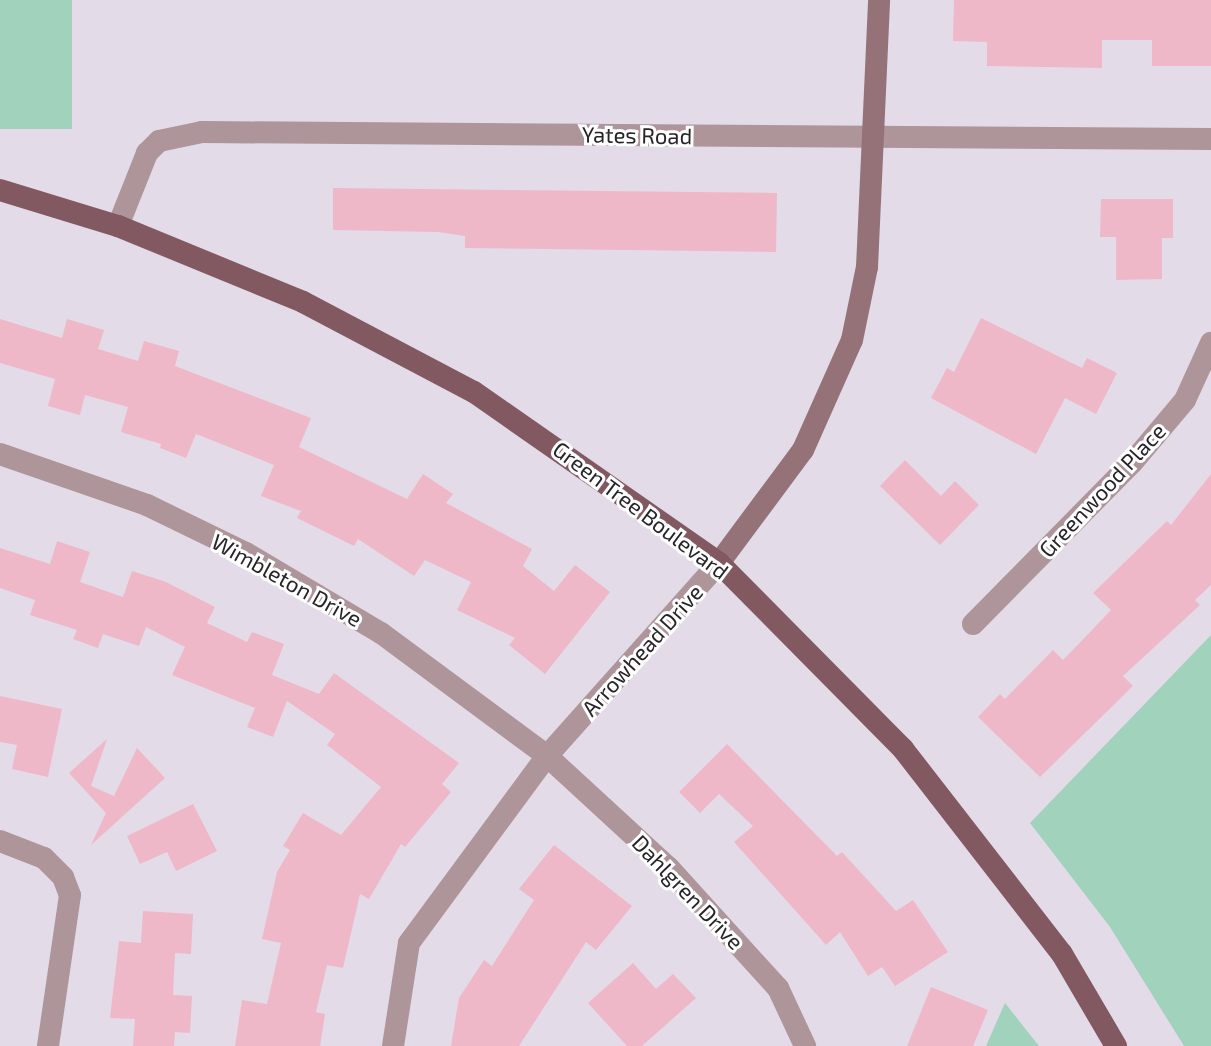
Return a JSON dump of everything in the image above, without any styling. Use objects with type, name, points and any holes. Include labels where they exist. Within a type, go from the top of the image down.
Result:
[{"type":"main road","name":"Arrowhead Drive","points":[[719,563],[803,450],[852,340],[867,267],[879,0]]},
{"type":"main road","name":"Green Tree Boulevard","points":[[0,190],[118,226],[303,302],[474,392],[719,563],[903,749],[1062,954],[1116,1046]]},
{"type":"street","name":"Yates Road","points":[[118,226],[147,153],[159,141],[202,132],[1211,139]]},
{"type":"street","name":"Greenwood Place","points":[[973,624],[1159,432],[1185,400],[1211,343]]},
{"type":"street","name":"Wimbleton Drive","points":[[0,454],[147,505],[246,553],[381,633],[547,756]]},
{"type":"street","name":"Arrowhead Drive","points":[[393,1046],[409,943],[547,756],[719,563]]},
{"type":"street","name":"Dahlgren Drive","points":[[547,756],[669,868],[778,988],[805,1046]]},
{"type":"street","points":[[0,841],[44,858],[63,877],[70,895],[48,1046]]},
{"type":"green space","points":[[0,0],[72,0],[72,129],[0,129]]},
{"type":"green space","points":[[1211,635],[1211,1046],[1184,1046],[1110,927],[1030,823]]},
{"type":"green space","points":[[1005,1003],[1039,1046],[986,1046]]},
{"type":"building","points":[[954,0],[1211,0],[1211,66],[1152,66],[1152,40],[1102,40],[1102,68],[987,66],[987,42],[953,41]]},
{"type":"building","points":[[333,188],[777,193],[776,252],[465,248],[465,236],[438,232],[333,230]]},
{"type":"building","points":[[1101,199],[1173,199],[1173,238],[1162,238],[1162,279],[1116,280],[1116,237],[1100,237]]},
{"type":"building","points":[[981,318],[1082,368],[1087,358],[1117,373],[1096,414],[1065,398],[1036,454],[931,398],[947,368],[954,372]]},
{"type":"building","points":[[0,319],[62,338],[67,319],[104,330],[98,349],[138,361],[144,341],[179,351],[175,366],[311,418],[299,447],[407,499],[423,474],[453,494],[446,503],[532,549],[523,566],[554,591],[575,565],[610,592],[545,674],[509,645],[515,638],[457,610],[471,582],[425,560],[414,576],[358,539],[354,546],[297,518],[301,511],[261,496],[274,465],[196,434],[186,458],[160,448],[161,444],[121,432],[128,407],[85,395],[80,415],[48,406],[55,379],[0,363]]},
{"type":"building","points":[[905,460],[941,496],[955,481],[979,505],[940,545],[880,486]]},
{"type":"building","points":[[1211,474],[1211,585],[1195,600],[1200,605],[1123,676],[1133,686],[1040,777],[978,717],[1000,694],[1005,699],[1053,650],[1063,660],[1093,629],[1111,610],[1093,593],[1167,521],[1171,525]]},
{"type":"building","points":[[57,541],[90,552],[80,582],[123,597],[132,571],[166,582],[215,607],[207,623],[247,642],[252,632],[284,644],[272,675],[319,694],[334,673],[459,763],[442,784],[451,792],[405,847],[401,844],[369,899],[360,894],[343,968],[327,965],[316,1012],[325,1014],[320,1046],[235,1046],[242,1000],[267,1004],[281,943],[262,939],[277,872],[290,850],[283,846],[303,813],[341,835],[381,787],[327,745],[335,734],[287,701],[273,737],[247,727],[255,708],[172,675],[185,647],[146,627],[139,646],[103,634],[98,648],[73,639],[77,630],[30,615],[35,600],[0,588],[0,548],[50,564]]},
{"type":"building","points":[[0,696],[62,709],[48,777],[12,769],[17,745],[0,742]]},
{"type":"building","points":[[107,739],[91,786],[114,796],[137,748],[165,778],[91,845],[106,813],[69,773]]},
{"type":"building","points":[[727,744],[837,856],[842,852],[896,911],[913,900],[948,952],[895,986],[882,967],[868,976],[840,932],[826,945],[734,842],[753,826],[719,794],[700,813],[679,792]]},
{"type":"building","points":[[193,804],[217,851],[176,871],[167,852],[140,864],[127,836]]},
{"type":"building","points":[[554,845],[632,906],[596,950],[586,942],[519,1046],[451,1046],[459,998],[484,960],[492,966],[534,900],[519,889]]},
{"type":"building","points":[[143,911],[193,914],[191,954],[175,953],[173,995],[192,996],[190,1033],[175,1032],[174,1046],[133,1046],[135,1019],[110,1018],[119,941],[141,943]]},
{"type":"building","points":[[633,963],[656,989],[673,974],[696,998],[642,1046],[627,1046],[588,1003]]},
{"type":"building","points":[[931,987],[988,1010],[973,1046],[907,1046]]}]
